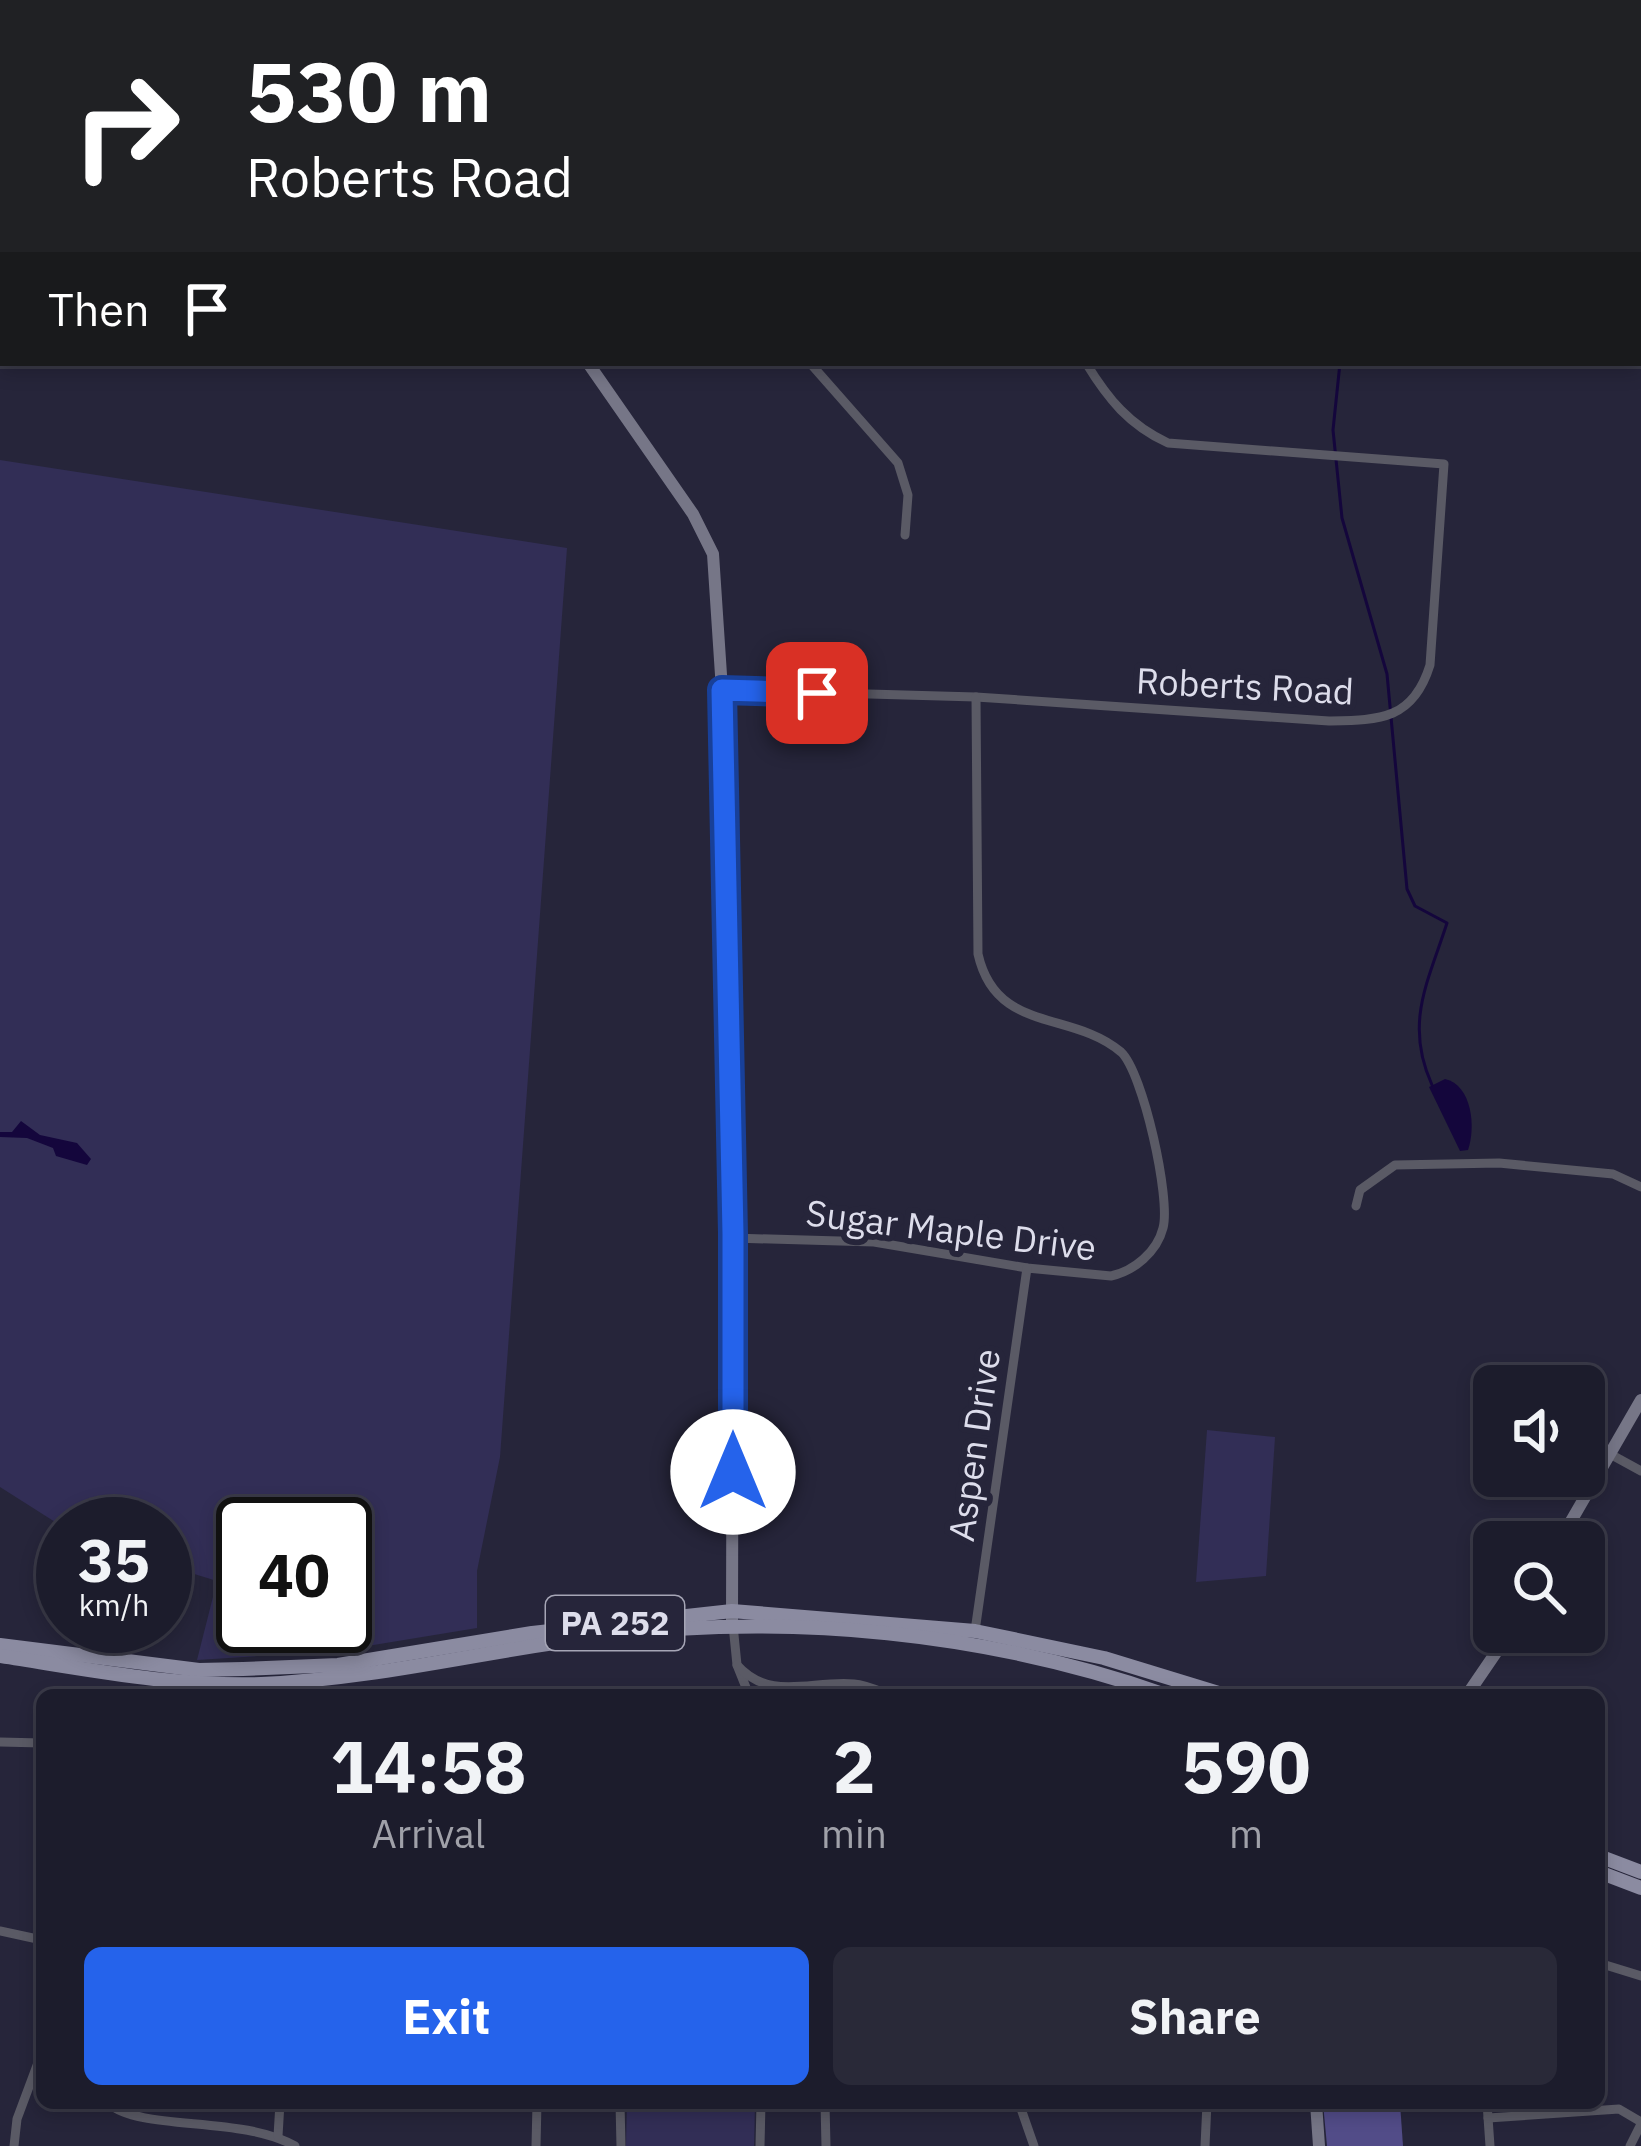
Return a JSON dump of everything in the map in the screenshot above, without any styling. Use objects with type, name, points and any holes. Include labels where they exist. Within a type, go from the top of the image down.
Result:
[{"type":"main road","name":"PA 252","points":[[0,1645],[199,1670],[243,1670],[338,1664],[532,1633],[732,1618],[975,1630],[1104,1658],[1187,1689]]},
{"type":"main road","name":"PA 252","points":[[0,1656],[156,1678],[263,1684],[732,1618],[982,1646],[1104,1673],[1149,1689]]},
{"type":"main road","points":[[1605,1858],[1641,1872]]},
{"type":"main road","points":[[1605,1874],[1641,1888]]},
{"type":"street","points":[[590,366],[708,541],[714,566],[722,690],[733,1238],[732,1618],[737,1665],[746,1689]]},
{"type":"street","points":[[813,366],[898,463],[908,495],[904,535]]},
{"type":"street","name":"Roberts Road","points":[[722,690],[976,697],[1330,721],[1380,720],[1409,704],[1424,686],[1430,665],[1444,464],[1168,443],[1120,412],[1088,366]]},
{"type":"street","name":"Sugar Maple Drive","points":[[733,1238],[874,1242],[1100,1276],[1124,1273],[1144,1258],[1163,1229],[1165,1202],[1132,1064],[1112,1046],[1013,1008],[998,997],[982,969],[978,954],[976,697]]},
{"type":"street","points":[[1356,1206],[1360,1190],[1395,1166],[1498,1163],[1613,1174],[1641,1187]]},
{"type":"street","name":"Aspen Drive","points":[[975,1630],[1027,1268]]},
{"type":"street","points":[[1571,1521],[1641,1400]]},
{"type":"street","points":[[1610,1454],[1641,1471]]},
{"type":"street","points":[[1471,1689],[1496,1653]]},
{"type":"street","points":[[737,1665],[746,1675],[779,1689],[836,1689],[857,1684],[872,1689]]},
{"type":"street","points":[[0,1742],[36,1743]]},
{"type":"street","points":[[0,1931],[36,1939]]},
{"type":"street","points":[[1605,1966],[1641,1976]]},
{"type":"street","points":[[14,2146],[17,2119],[36,2077]]},
{"type":"street","points":[[116,2109],[126,2116],[242,2127],[296,2146]]},
{"type":"street","points":[[278,2136],[280,2109]]},
{"type":"street","points":[[536,2146],[537,2109]]},
{"type":"street","points":[[620,2109],[621,2146]]},
{"type":"street","points":[[760,2146],[761,2109]]},
{"type":"street","points":[[825,2109],[826,2146]]},
{"type":"street","points":[[1020,2109],[1034,2146]]},
{"type":"street","points":[[1205,2146],[1207,2109]]},
{"type":"street","points":[[1316,2109],[1319,2146]]},
{"type":"street","points":[[1487,2109],[1490,2146]]},
{"type":"street","points":[[1488,2118],[1619,2109],[1641,2123],[1630,2146]]},
{"type":"shaded area","points":[[0,460],[567,548],[500,1457],[477,1571],[477,1628],[372,1645],[372,1497],[216,1497],[216,1581],[192,1573],[192,1497],[36,1497],[36,1510],[0,1487]]},
{"type":"shaded area","points":[[1445,1079],[1461,1089],[1470,1108],[1468,1150],[1460,1151],[1429,1087]]},
{"type":"shaded area","points":[[21,1121],[40,1135],[77,1143],[91,1159],[87,1165],[56,1156],[53,1148],[27,1138],[0,1137],[0,1132],[12,1132]]},
{"type":"shaded area","points":[[1207,1430],[1275,1437],[1266,1576],[1196,1582]]},
{"type":"shaded area","points":[[216,1585],[216,1653],[306,1653],[197,1660]]},
{"type":"shaded area","points":[[627,2109],[755,2109],[754,2146],[626,2146]]},
{"type":"shaded area","points":[[1324,2109],[1400,2109],[1403,2146],[1327,2146]]},
{"type":"waterway","points":[[1340,366],[1333,430],[1342,518],[1387,674],[1407,889],[1415,906],[1447,923],[1419,1022],[1432,1085]]},
{"type":"route","points":[[733,1472],[722,690],[817,693]]}]
